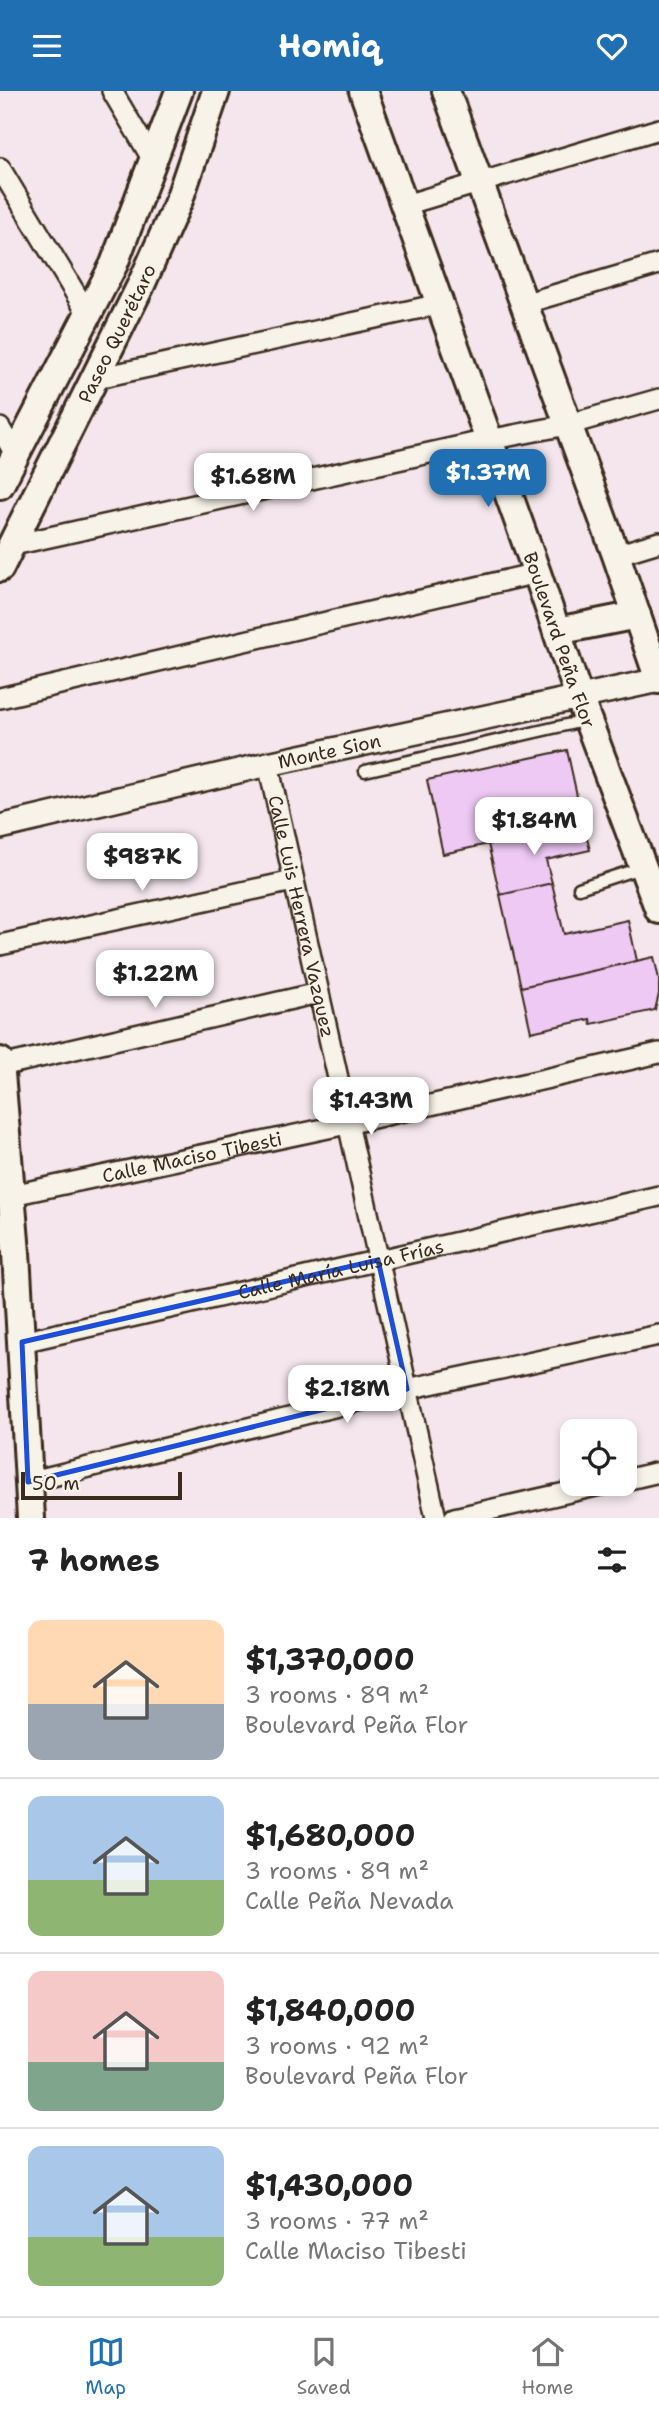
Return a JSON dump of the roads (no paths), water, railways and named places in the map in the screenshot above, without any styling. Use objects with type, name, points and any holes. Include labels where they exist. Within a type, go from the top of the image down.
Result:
[{"type":"main road","name":"Paseo Querétaro","points":[[0,485],[114,264],[179,91]]},
{"type":"main road","name":"Paseo Querétaro","points":[[5,557],[141,285],[179,200],[216,91]]},
{"type":"main road","name":"Boulevard Peña Flor","points":[[363,91],[584,709],[659,910]]},
{"type":"main road","points":[[446,91],[659,680]]},
{"type":"main road","points":[[557,631],[637,615]]},
{"type":"main road","points":[[0,1061],[12,1195],[8,1254],[22,1342],[31,1518]]},
{"type":"street","points":[[112,91],[154,162]]},
{"type":"street","points":[[405,205],[659,129]]},
{"type":"street","points":[[0,168],[89,316]]},
{"type":"street","points":[[523,304],[659,264]]},
{"type":"street","points":[[93,379],[440,304]]},
{"type":"street","points":[[5,557],[488,440],[567,425],[659,398]]},
{"type":"street","points":[[0,428],[15,454]]},
{"type":"street","points":[[616,555],[659,542]]},
{"type":"street","points":[[0,698],[537,573]]},
{"type":"street","name":"Monte Sion","points":[[0,827],[268,764],[584,709],[659,680]]},
{"type":"street","name":"Calle Luis Herrera Vazquez","points":[[268,764],[436,1518]]},
{"type":"street","points":[[0,945],[293,881]]},
{"type":"street","points":[[1,1066],[318,993]]},
{"type":"street","name":"Calle Maciso Tibesti","points":[[12,1195],[347,1124],[659,1053]]},
{"type":"street","name":"Calle María Luisa Frías","points":[[22,1342],[659,1196]]},
{"type":"street","points":[[28,1482],[407,1389],[659,1335]]},
{"type":"street","points":[[637,1477],[659,1472]]},
{"type":"street","points":[[454,1518],[560,1494]]},
{"type":"lane","points":[[365,771],[584,709]]},
{"type":"lane","points":[[579,888],[644,867]]}]
